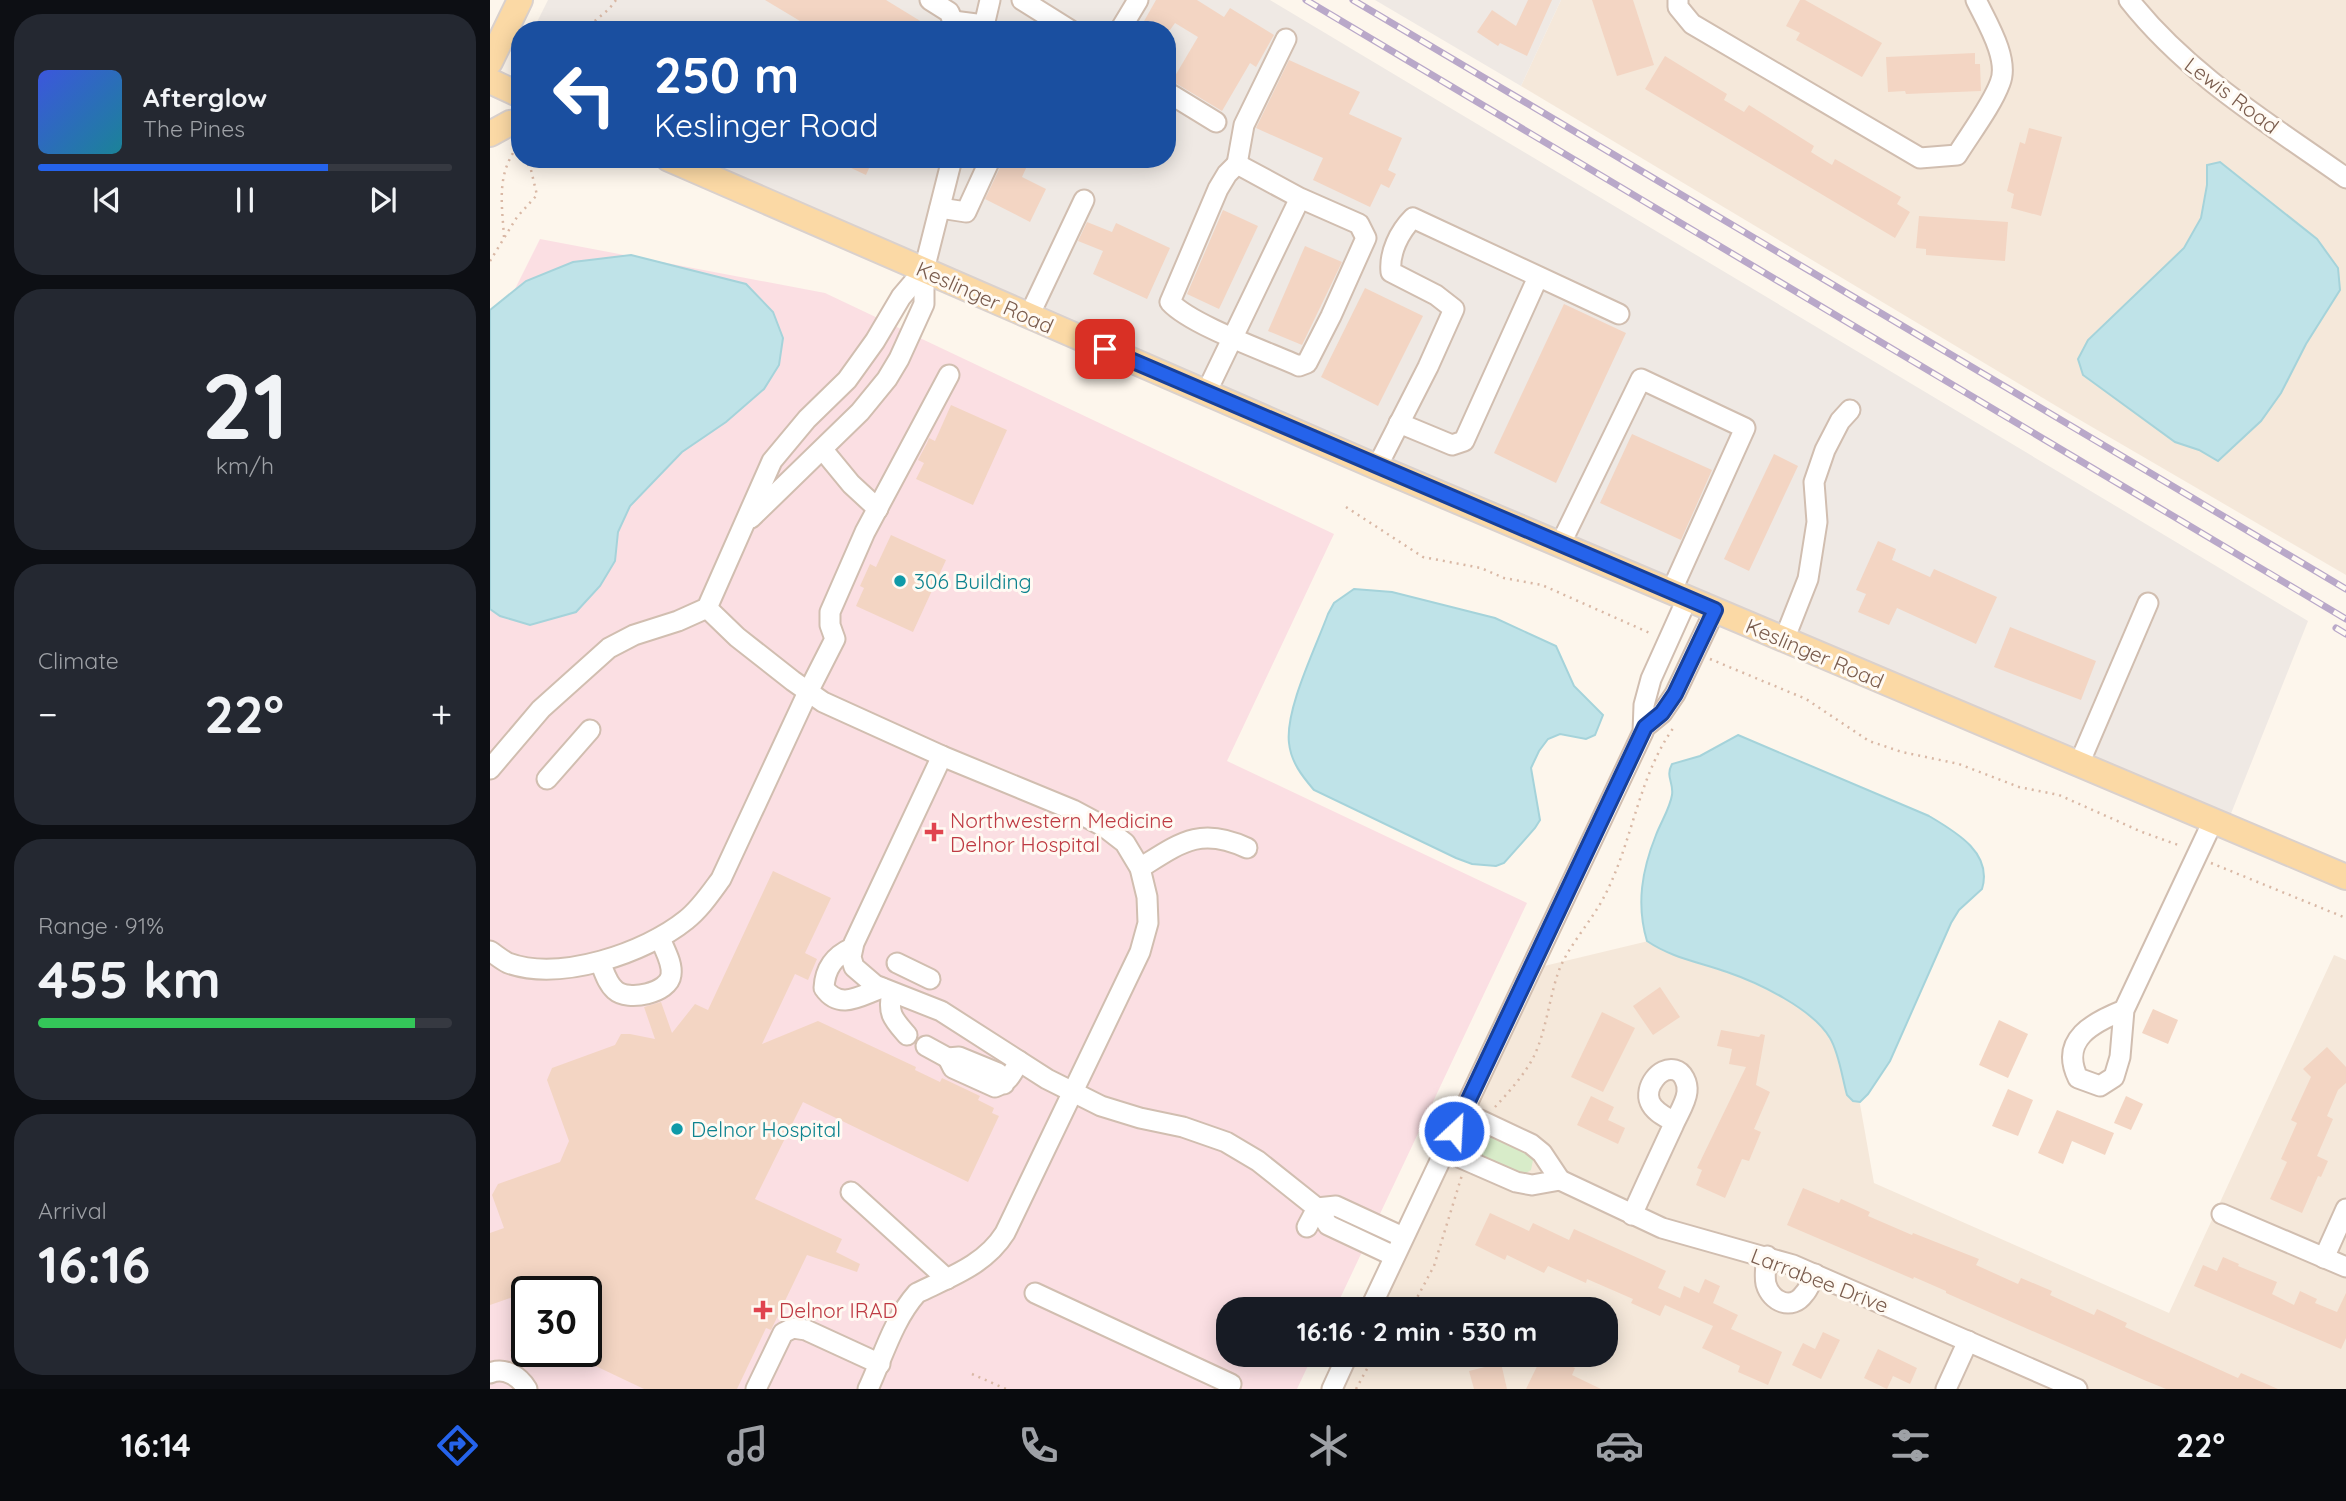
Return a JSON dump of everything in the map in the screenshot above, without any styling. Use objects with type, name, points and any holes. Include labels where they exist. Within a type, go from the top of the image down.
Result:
[{"type":"main road","points":[[490,62],[520,0]]},
{"type":"main road","points":[[490,81],[511,91]]},
{"type":"main road","points":[[490,134],[511,124]]},
{"type":"main road","name":"Keslinger Road","points":[[689,168],[1377,467],[2346,877]]},
{"type":"street","points":[[929,0],[949,12],[950,21]]},
{"type":"street","points":[[985,21],[990,0]]},
{"type":"street","points":[[1022,0],[1056,21]]},
{"type":"street","points":[[1125,21],[1138,0]]},
{"type":"street","points":[[1678,0],[1678,7],[1692,24],[1920,158],[1958,155],[2001,82],[2002,65],[1995,38],[1976,0]]},
{"type":"street","name":"Lewis Road","points":[[2129,0],[2195,71],[2346,178]]},
{"type":"street","points":[[1237,164],[1300,198],[1359,224],[1366,238],[1307,363],[1299,366],[1179,312],[1170,302],[1218,189],[1237,164],[1244,125],[1286,39]]},
{"type":"street","points":[[1176,98],[1216,122]]},
{"type":"street","points":[[745,524],[860,412],[887,379],[899,359],[924,304],[925,270],[950,168]]},
{"type":"street","points":[[940,208],[965,212],[986,168]]},
{"type":"street","points":[[1206,393],[1300,198]]},
{"type":"street","points":[[1029,316],[1084,200]]},
{"type":"street","points":[[1377,467],[1454,309],[1436,295],[1391,272],[1390,259],[1404,227],[1413,218],[1619,314]]},
{"type":"street","points":[[490,769],[541,709],[609,648],[634,635],[678,621],[707,608],[772,461],[807,419],[847,380],[901,297],[925,270]]},
{"type":"street","points":[[1399,423],[1452,445],[1464,442],[1538,277]]},
{"type":"street","points":[[490,951],[508,963],[548,970],[600,961],[660,938],[687,919],[706,900],[721,879],[835,639],[830,625],[830,612],[837,593],[912,441],[942,392],[949,374]]},
{"type":"street","points":[[1560,545],[1641,379],[1745,428],[1679,595],[1669,640],[1651,680],[1644,705],[1644,730]]},
{"type":"street","points":[[1784,640],[1808,579],[1817,522],[1814,482],[1825,450],[1840,421],[1850,410]]},
{"type":"street","points":[[823,450],[850,484],[878,509]]},
{"type":"street","points":[[2079,764],[2148,603]]},
{"type":"street","points":[[707,608],[737,637],[808,692],[840,710],[1073,810],[1103,826],[1125,843],[1140,868],[1147,897],[1148,923],[1140,952],[996,1247],[972,1266],[917,1293],[890,1337],[868,1389]]},
{"type":"street","points":[[1375,1297],[1644,730],[1662,713],[1675,694],[1715,610]]},
{"type":"street","points":[[547,779],[590,730]]},
{"type":"street","points":[[942,756],[852,948],[854,967],[887,991],[941,1011],[1072,1091],[1121,1112],[1183,1127],[1226,1142],[1258,1161],[1317,1208],[1328,1225],[1394,1256]]},
{"type":"street","points":[[2124,1010],[2213,821]]},
{"type":"street","points":[[1140,868],[1176,845],[1204,836],[1227,839],[1247,848]]},
{"type":"street","points":[[600,961],[616,992],[639,996],[660,988],[671,979],[672,971],[660,938]]},
{"type":"street","points":[[852,948],[836,956],[826,973],[824,988],[828,994],[833,999],[844,1002],[887,991]]},
{"type":"street","points":[[897,962],[930,979]]},
{"type":"street","points":[[887,991],[891,1014],[907,1035]]},
{"type":"street","points":[[926,1046],[948,1058],[959,1057],[998,1073],[1004,1084],[1019,1061]]},
{"type":"street","name":"Larrabee Drive","points":[[1463,1112],[1531,1144],[1542,1153],[1560,1180],[1632,1215],[1662,1228],[1768,1256],[1815,1274],[2077,1389]]},
{"type":"street","points":[[1632,1215],[1675,1122]]},
{"type":"street","points":[[1444,1151],[1516,1182],[1532,1185],[1560,1180]]},
{"type":"street","points":[[851,1192],[947,1279]]},
{"type":"street","points":[[1317,1208],[1336,1206],[1403,1237]]},
{"type":"street","points":[[1307,1227],[1317,1208]]},
{"type":"street","points":[[2325,1258],[2346,1209]]},
{"type":"street","points":[[2222,1214],[2346,1267]]},
{"type":"street","points":[[1768,1256],[1766,1286],[1772,1297],[1779,1302],[1799,1300],[1806,1293],[1815,1274]]},
{"type":"street","points":[[1035,1293],[1231,1384],[1229,1389]]},
{"type":"street","points":[[756,1389],[783,1333],[793,1328],[806,1329],[880,1364]]},
{"type":"street","points":[[1946,1389],[1968,1341]]},
{"type":"street","points":[[1332,1389],[1342,1367]]},
{"type":"street","points":[[490,1373],[497,1370],[516,1375],[527,1389]]},
{"type":"path","points":[[595,21],[616,0]]},
{"type":"path","points":[[504,237],[501,181],[511,153]]},
{"type":"path","points":[[490,261],[517,217],[537,195],[530,168]]},
{"type":"path","points":[[1346,507],[1423,557],[1481,568],[1504,578],[1542,584],[1601,610],[1623,623],[1669,640]]},
{"type":"path","points":[[1695,652],[1806,699],[1877,744],[1959,764],[2019,787],[2059,795],[2198,854],[2215,865],[2346,918]]},
{"type":"path","points":[[1486,1123],[1491,1111],[1511,1089],[1534,1055],[1559,970],[1605,896],[1625,849],[1648,776],[1664,741]]},
{"type":"path","points":[[1417,1297],[1434,1266],[1468,1161]]},
{"type":"path","points":[[1356,1389],[1368,1367]]},
{"type":"path","points":[[972,1374],[1006,1389]]},
{"type":"shaded area","points":[[548,0],[1270,0],[2308,621],[2228,821],[707,168],[1176,168],[1176,21],[538,21]]},
{"type":"shaded area","points":[[1375,0],[1561,0],[1521,86]]},
{"type":"shaded area","points":[[1561,0],[2346,0],[2346,575],[2068,413],[1521,86]]},
{"type":"shaded area","name":"Northwestern Medicine Delnor Hospital","points":[[540,239],[825,293],[1334,534],[1227,761],[1527,903],[1341,1297],[1216,1297],[1216,1367],[1307,1367],[1297,1389],[490,1389],[490,339]]},
{"type":"shaded area","points":[[1661,938],[1843,1027],[1874,1183],[2169,1313],[2334,955],[2346,960],[2346,1389],[1340,1389],[1351,1367],[1618,1367],[1618,1297],[1384,1297],[1540,967]]},
{"type":"green space","points":[[1486,1136],[1505,1140],[1525,1151],[1533,1160],[1531,1170],[1521,1176],[1481,1157],[1479,1144]]},
{"type":"water","points":[[2220,162],[2317,239],[2338,268],[2340,290],[2306,344],[2281,393],[2261,421],[2218,461],[2199,450],[2175,442],[2083,375],[2078,359],[2088,340],[2184,248],[2201,218],[2207,185],[2207,165]]},
{"type":"water","points":[[631,255],[746,284],[773,312],[783,338],[779,365],[764,389],[726,422],[682,452],[630,506],[618,532],[615,561],[600,586],[576,612],[530,625],[500,616],[490,609],[490,310],[526,281],[573,262]]},
{"type":"water","points":[[1354,589],[1392,592],[1495,618],[1556,646],[1574,686],[1603,715],[1595,735],[1586,739],[1560,734],[1548,739],[1539,751],[1531,768],[1540,820],[1504,863],[1496,866],[1472,864],[1456,858],[1314,790],[1298,768],[1289,743],[1296,696],[1328,614],[1334,603]]},
{"type":"water","points":[[1738,735],[1929,816],[1970,845],[1982,865],[1982,889],[1959,910],[1951,923],[1890,1061],[1860,1102],[1853,1101],[1847,1095],[1830,1038],[1822,1027],[1798,1007],[1754,983],[1676,956],[1647,941],[1642,914],[1642,887],[1651,848],[1671,800],[1669,772],[1672,764],[1700,756]]},
{"type":"building","points":[[765,0],[886,0],[920,21],[800,21]]},
{"type":"building","points":[[1156,0],[1197,0],[1224,17],[1230,8],[1274,35],[1256,67],[1250,63],[1222,111],[1176,83],[1176,74],[1198,37],[1176,24],[1176,21],[1144,21]]},
{"type":"building","points":[[1528,0],[1552,0],[1527,56],[1500,43],[1498,46],[1477,32],[1492,10],[1516,26]]},
{"type":"building","points":[[1592,0],[1633,0],[1654,65],[1617,76]]},
{"type":"building","points":[[1800,0],[1805,0],[1882,43],[1862,77],[1796,40],[1800,33],[1786,26]]},
{"type":"building","points":[[1975,53],[1975,64],[1980,64],[1981,91],[1906,94],[1905,91],[1888,92],[1886,57]]},
{"type":"building","points":[[1665,56],[1727,94],[1724,100],[1744,112],[1749,105],[1814,146],[1811,152],[1832,165],[1835,159],[1901,197],[1897,204],[1910,212],[1895,238],[1645,89]]},
{"type":"building","points":[[1289,60],[1360,92],[1349,114],[1402,138],[1388,170],[1396,174],[1389,188],[1381,184],[1370,207],[1313,180],[1323,158],[1256,128]]},
{"type":"building","points":[[2029,128],[2062,137],[2041,216],[2011,208],[2014,194],[2007,191],[2020,142],[2025,144]]},
{"type":"building","points":[[851,168],[869,168],[866,175]]},
{"type":"building","points":[[1000,168],[1026,168],[1022,177],[1046,189],[1030,222],[985,199]]},
{"type":"building","points":[[1223,210],[1258,226],[1219,309],[1187,294]]},
{"type":"building","points":[[1919,216],[2008,222],[2005,261],[1926,255],[1926,249],[1916,248]]},
{"type":"building","points":[[1087,222],[1112,232],[1116,223],[1170,248],[1147,299],[1093,274],[1103,251],[1078,241]]},
{"type":"building","points":[[1305,246],[1342,262],[1302,345],[1268,331]]},
{"type":"building","points":[[1365,288],[1423,316],[1378,406],[1321,377]]},
{"type":"building","points":[[1564,304],[1626,333],[1556,483],[1494,453]]},
{"type":"building","points":[[951,405],[1007,430],[973,505],[916,479],[924,463],[918,460],[929,438],[935,441]]},
{"type":"building","points":[[1632,434],[1712,470],[1681,540],[1600,503]]},
{"type":"building","points":[[1774,454],[1798,466],[1749,571],[1724,559]]},
{"type":"building","name":"306 Building","points":[[891,535],[946,560],[913,632],[856,606],[864,588],[860,586],[870,564],[876,567]]},
{"type":"building","points":[[1878,541],[1896,549],[1892,560],[1930,577],[1934,569],[1997,597],[1976,644],[1897,608],[1889,625],[1858,612],[1866,594],[1856,590]]},
{"type":"building","points":[[2010,627],[2096,661],[2081,700],[1994,667]]},
{"type":"building","name":"Delnor Hospital","points":[[773,871],[831,898],[805,953],[817,959],[808,980],[795,974],[762,1044],[818,1021],[916,1067],[915,1070],[940,1082],[942,1078],[980,1096],[978,1100],[994,1108],[992,1113],[999,1116],[968,1182],[803,1102],[755,1199],[842,1239],[836,1252],[860,1264],[857,1272],[807,1255],[771,1330],[766,1328],[737,1389],[644,1389],[598,1367],[602,1367],[602,1276],[511,1276],[511,1298],[490,1305],[490,1233],[504,1228],[492,1195],[498,1184],[560,1162],[569,1141],[547,1080],[552,1068],[615,1045],[621,1034],[655,1039],[644,1007],[661,1002],[672,1033],[695,1004],[708,1010]]},
{"type":"building","points":[[1660,987],[1680,1017],[1653,1035],[1633,1006]]},
{"type":"building","points":[[2153,1009],[2178,1020],[2168,1044],[2142,1033]]},
{"type":"building","points":[[1602,1012],[1635,1028],[1603,1092],[1571,1077]]},
{"type":"building","points":[[1999,1020],[2028,1034],[2008,1078],[1979,1065]]},
{"type":"building","points":[[1721,1030],[1759,1037],[1761,1034],[1765,1035],[1756,1085],[1770,1092],[1754,1129],[1761,1132],[1749,1161],[1742,1159],[1725,1198],[1696,1185],[1702,1170],[1697,1168],[1746,1067],[1729,1064],[1732,1049],[1717,1046]]},
{"type":"building","points":[[2327,1047],[2346,1067],[2346,1083],[2338,1090],[2327,1116],[2333,1119],[2317,1156],[2328,1161],[2321,1177],[2318,1176],[2302,1213],[2270,1199],[2287,1162],[2281,1159],[2297,1123],[2291,1120],[2311,1077],[2303,1069]]},
{"type":"building","points":[[2008,1089],[2033,1100],[2018,1136],[1992,1126]]},
{"type":"building","points":[[1591,1096],[1614,1107],[1608,1120],[1625,1128],[1618,1144],[1577,1125]]},
{"type":"building","points":[[2126,1096],[2143,1104],[2131,1130],[2114,1123]]},
{"type":"building","points":[[2057,1110],[2114,1133],[2105,1155],[2072,1141],[2063,1164],[2038,1153]]},
{"type":"building","points":[[1803,1188],[1839,1203],[1841,1199],[1870,1212],[1868,1216],[1979,1259],[1976,1265],[2018,1284],[2021,1278],[2052,1291],[2050,1295],[2094,1315],[2097,1309],[2127,1323],[2125,1327],[2238,1378],[2241,1373],[2278,1389],[2166,1389],[2144,1380],[1914,1277],[1913,1279],[1787,1225]]},
{"type":"building","points":[[1490,1213],[1529,1231],[1533,1223],[1569,1240],[1574,1229],[1666,1271],[1658,1288],[1680,1298],[1684,1286],[1699,1293],[1705,1279],[1720,1286],[1713,1303],[1738,1315],[1731,1329],[1782,1352],[1768,1385],[1738,1372],[1740,1366],[1702,1348],[1713,1326],[1665,1305],[1660,1316],[1631,1303],[1633,1299],[1587,1279],[1586,1283],[1548,1266],[1544,1273],[1507,1255],[1505,1260],[1475,1245]]},
{"type":"building","points":[[2223,1257],[2277,1282],[2272,1294],[2294,1305],[2300,1291],[2317,1299],[2315,1303],[2337,1312],[2346,1293],[2346,1338],[2341,1349],[2194,1286],[2203,1265],[2217,1271]]},
{"type":"building","points":[[1823,1332],[1840,1340],[1821,1379],[1792,1365],[1803,1343],[1815,1349]]},
{"type":"building","points":[[1878,1349],[1917,1368],[1910,1384],[1893,1376],[1887,1389],[1864,1378]]},
{"type":"building","points":[[1502,1367],[1507,1389],[1474,1389],[1469,1371]]},
{"type":"building","points":[[1537,1367],[1573,1367],[1575,1368],[1572,1375],[1601,1389],[1526,1389]]},
{"type":"railway","points":[[1306,0],[2346,619]]},
{"type":"railway","points":[[1353,0],[2346,589]]},
{"type":"railway","points":[[2336,628],[2346,634]]},
{"type":"place","name":"306 Building","points":[[900,581]]},
{"type":"place","name":"Northwestern Medicine Delnor Hospital","points":[[934,832]]},
{"type":"place","name":"Delnor Hospital","points":[[677,1129]]},
{"type":"place","name":"Delnor IRAD","points":[[763,1310]]},
{"type":"route","points":[[1105,349],[1715,610],[1675,694],[1662,713],[1645,727],[1454,1131]]}]
